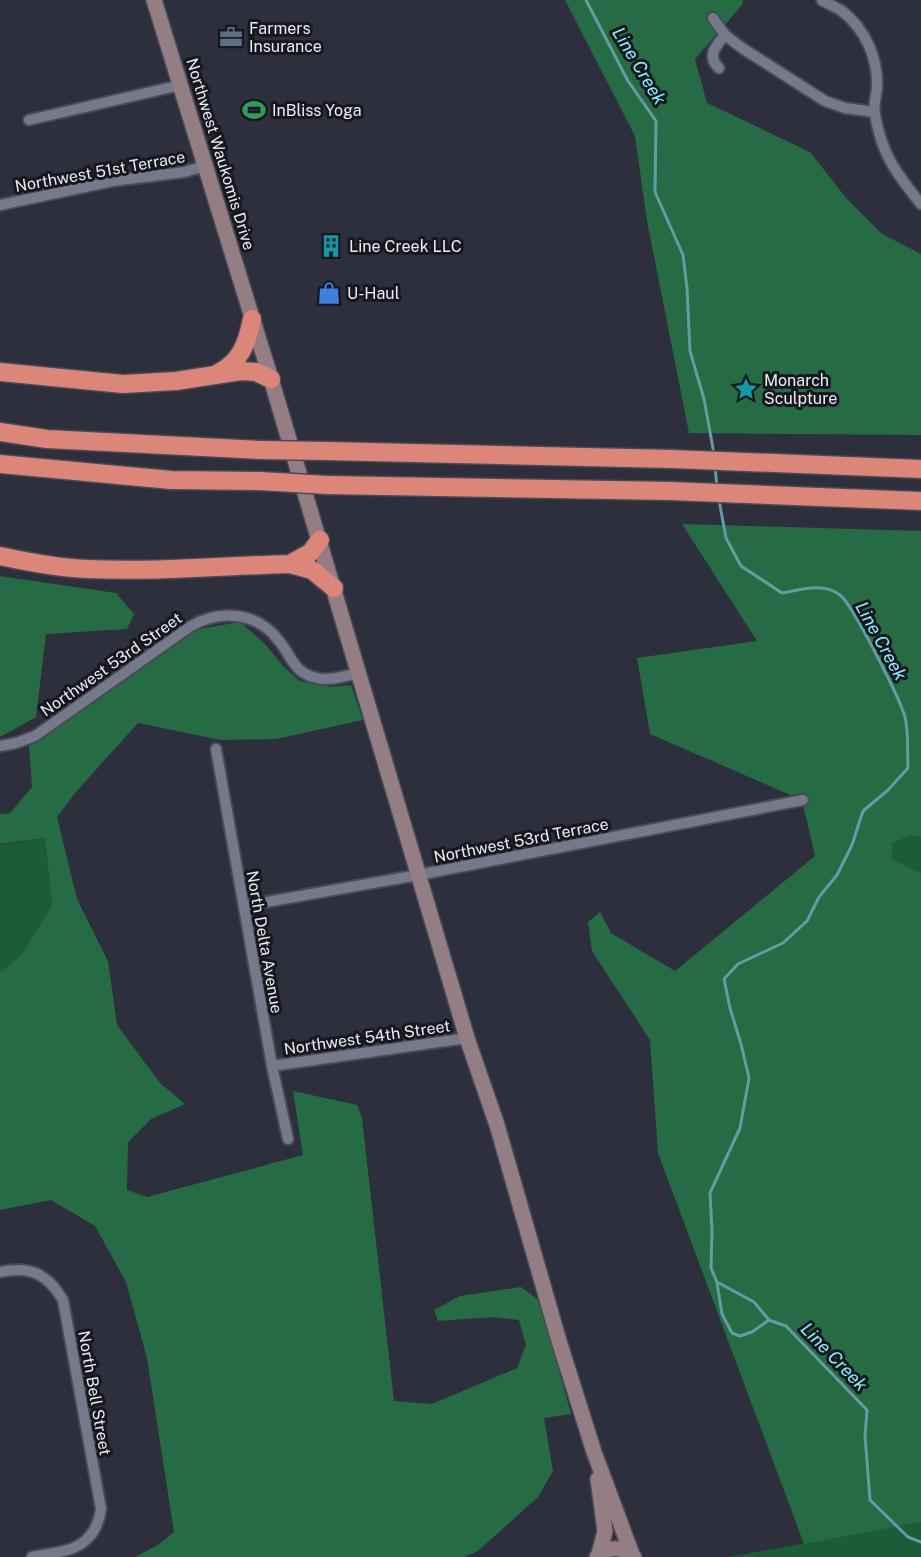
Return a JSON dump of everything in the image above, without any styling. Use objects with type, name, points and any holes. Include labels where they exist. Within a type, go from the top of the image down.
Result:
[{"type":"highway","points":[[216,374],[227,368],[241,353],[248,340],[252,320]]},
{"type":"highway","points":[[0,372],[123,384],[256,372],[271,379]]},
{"type":"highway","points":[[0,432],[47,439],[261,450],[672,459],[921,469]]},
{"type":"highway","points":[[0,464],[171,480],[670,491],[921,501]]},
{"type":"highway","points":[[290,564],[310,553],[320,540]]},
{"type":"highway","points":[[0,556],[33,563],[85,569],[290,564],[312,570],[334,588]]},
{"type":"main road","name":"Northwest Waukomis Drive","points":[[154,0],[320,540],[418,875],[467,1038],[497,1125],[559,1341],[594,1452]]},
{"type":"main road","points":[[594,1452],[605,1531],[598,1556]]},
{"type":"main road","points":[[594,1452],[634,1557]]},
{"type":"main road","points":[[598,1556],[614,1548],[625,1550],[634,1557]]},
{"type":"street","points":[[822,0],[843,12],[864,36],[875,57],[877,87],[874,112],[884,152],[897,175],[921,204]]},
{"type":"street","points":[[841,0],[843,12]]},
{"type":"street","points":[[713,18],[725,35],[742,48],[825,101],[845,108],[874,112]]},
{"type":"street","points":[[719,68],[712,60],[712,55],[725,35]]},
{"type":"street","points":[[29,120],[181,85]]},
{"type":"street","name":"Northwest 51st Terrace","points":[[0,205],[112,181],[184,172],[205,166]]},
{"type":"street","name":"Northwest 53rd Street","points":[[0,746],[35,736],[192,626],[221,615],[245,617],[266,627],[278,638],[294,665],[312,677],[326,680],[359,673]]},
{"type":"street","name":"North Delta Avenue","points":[[216,749],[272,1066],[288,1139]]},
{"type":"street","name":"Northwest 53rd Terrace","points":[[244,906],[418,875],[802,800]]},
{"type":"street","name":"Northwest 54th Street","points":[[272,1066],[467,1038]]},
{"type":"street","name":"North Bell Street","points":[[0,1272],[13,1270],[34,1272],[45,1277],[56,1288],[63,1300],[101,1509],[100,1520],[94,1532],[83,1543],[70,1550],[32,1557]]},
{"type":"green space","points":[[565,0],[743,0],[742,5],[695,59],[707,103],[810,152],[847,199],[882,234],[921,254],[921,435],[689,433],[647,221],[635,136]]},
{"type":"green space","points":[[682,524],[921,531],[921,837],[912,835],[892,843],[892,859],[921,873],[921,1522],[804,1544],[658,1153],[650,1040],[592,951],[588,922],[600,912],[611,933],[675,971],[815,856],[802,800],[650,734],[637,658],[757,641]]},
{"type":"green space","points":[[0,576],[116,593],[134,614],[127,629],[46,634],[36,717],[0,737]]},
{"type":"green space","points":[[240,622],[264,643],[284,667],[300,681],[330,687],[351,685],[363,720],[276,739],[221,740],[138,723],[75,793],[57,817],[77,899],[108,961],[117,1025],[160,1083],[185,1104],[151,1119],[128,1142],[127,1190],[147,1197],[303,1155],[293,1091],[357,1105],[362,1118],[394,1401],[432,1404],[517,1368],[526,1345],[519,1320],[493,1317],[438,1321],[434,1310],[460,1296],[521,1287],[540,1301],[571,1414],[544,1418],[553,1471],[538,1497],[478,1551],[465,1557],[135,1557],[158,1545],[174,1532],[147,1358],[126,1282],[95,1226],[51,1200],[0,1210],[0,972],[20,956],[52,906],[45,838],[0,844],[0,814],[10,813],[32,787],[29,746],[199,629]]},
{"type":"green space","points":[[912,835],[921,837],[921,873],[892,859],[892,843]]},
{"type":"green space","points":[[45,838],[52,906],[20,956],[0,972],[0,845]]},
{"type":"green space","points":[[921,1522],[921,1557],[729,1557]]},
{"type":"waterway","name":"Line Creek","points":[[586,0],[628,81],[656,121],[655,192],[683,255],[690,351],[704,399],[714,454]]},
{"type":"waterway","name":"Line Creek","points":[[715,467],[717,487]]},
{"type":"waterway","name":"Line Creek","points":[[719,500],[726,538],[741,566],[782,593],[812,588],[827,589],[840,595],[846,602],[876,653],[905,717],[908,768],[888,790],[863,811],[852,845],[837,875],[819,897],[807,921],[783,943],[738,964],[724,979],[749,1078],[740,1128],[710,1193],[711,1268],[717,1282],[754,1302],[769,1320],[786,1326],[867,1410],[865,1436],[870,1500],[908,1537],[921,1542]]},
{"type":"waterway","name":"Line Creek","points":[[717,1283],[722,1314],[732,1333],[740,1336],[752,1332],[769,1320]]},
{"type":"place","name":"Farmers Insurance","points":[[231,37]]},
{"type":"place","name":"InBliss Yoga","points":[[254,110]]},
{"type":"place","name":"Line Creek LLC","points":[[331,246]]},
{"type":"place","name":"U-Haul","points":[[329,293]]},
{"type":"place","name":"Monarch Sculpture","points":[[746,389]]}]
